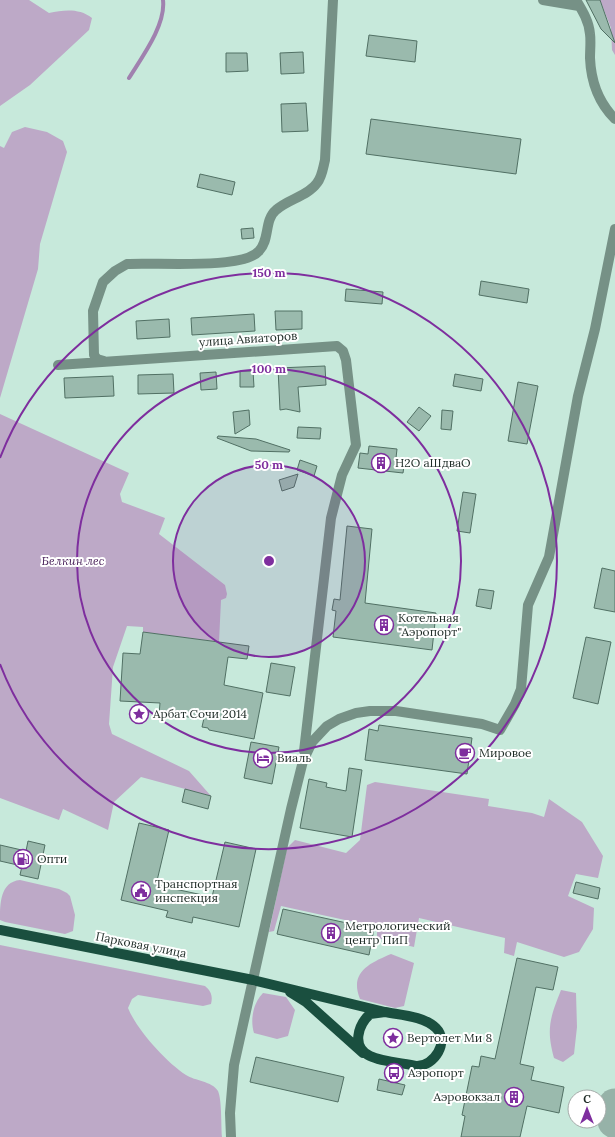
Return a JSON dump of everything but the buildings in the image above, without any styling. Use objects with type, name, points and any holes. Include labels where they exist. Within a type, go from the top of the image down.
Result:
[{"type":"main road","name":"Парковая улица","points":[[0,930],[277,986]]},
{"type":"main road","points":[[277,986],[417,1019],[436,1028],[440,1034],[439,1049],[436,1058],[424,1066],[370,1056],[363,1053],[302,999],[277,986]]},
{"type":"main road","points":[[370,1056],[360,1046],[358,1034],[360,1025],[370,1014],[385,1012]]},
{"type":"street","points":[[105,361],[97,359],[94,355],[93,311],[104,282],[115,271],[127,264],[213,263],[247,259],[254,256],[264,245],[272,214],[277,208],[312,189],[317,184],[325,160],[333,0]]},
{"type":"street","points":[[543,0],[578,3],[587,19],[590,34],[591,78],[597,94],[615,119]]},
{"type":"street","points":[[231,1137],[230,1113],[234,1065],[303,761],[312,742],[322,729],[339,719],[356,713],[370,711],[396,711],[482,724],[500,730],[515,704],[521,689],[528,606],[549,557],[578,396],[595,329],[615,229]]},
{"type":"street","name":"улица Авиаторов","points":[[58,365],[337,346],[343,351],[346,360],[356,445],[342,475],[331,518],[303,761]]},
{"type":"green space","points":[[0,0],[29,0],[49,13],[60,11],[77,11],[92,18],[89,30],[30,85],[0,106]]},
{"type":"green space","points":[[600,0],[615,0],[615,55],[612,50],[611,28]]},
{"type":"green space","points":[[25,127],[47,132],[63,141],[67,152],[40,244],[38,269],[0,398],[0,146],[4,148],[12,132]]},
{"type":"green space","name":"Белкин лес","points":[[0,414],[129,473],[120,494],[122,502],[165,518],[159,534],[225,585],[227,594],[226,598],[221,600],[219,642],[143,632],[143,627],[127,626],[113,667],[109,724],[112,734],[189,771],[211,796],[141,777],[114,802],[108,830],[63,809],[59,820],[0,798]]},
{"type":"green space","points":[[375,782],[489,799],[488,806],[532,813],[544,817],[549,799],[582,822],[603,856],[598,878],[576,874],[568,896],[594,908],[593,929],[579,952],[564,957],[517,942],[514,956],[504,953],[505,938],[419,918],[414,947],[377,938],[377,927],[281,906],[274,931],[269,932],[287,848],[295,840],[346,853],[360,840],[367,785]]},
{"type":"green space","points":[[20,880],[59,889],[67,893],[70,896],[75,915],[73,931],[65,934],[0,920],[0,907],[2,895],[5,889],[13,882]]},
{"type":"green space","points":[[0,945],[205,986],[211,994],[211,1004],[203,1006],[138,995],[132,999],[128,1008],[138,1026],[161,1054],[186,1075],[212,1085],[218,1091],[221,1107],[222,1137],[0,1137]]},
{"type":"green space","points":[[391,954],[414,963],[404,1006],[395,1008],[360,999],[357,990],[359,975],[369,965]]},
{"type":"green space","points":[[561,990],[576,993],[577,1027],[574,1054],[563,1062],[554,1058],[550,1039],[550,1024]]},
{"type":"green space","points":[[263,993],[286,997],[295,1010],[288,1036],[277,1039],[254,1033],[252,1023],[253,1012]]},
{"type":"waterway","points":[[129,78],[157,30],[161,20],[163,0]]},
{"type":"taxiway","points":[[615,1106],[615,1121]]},
{"type":"place","name":"H2O аШдваО","points":[[381,463]]},
{"type":"place","name":"Котельная \"Аэропорт\"","points":[[384,625]]},
{"type":"place","name":"Арбат Сочи 2014","points":[[139,714]]},
{"type":"place","name":"Мировое","points":[[465,753]]},
{"type":"place","name":"Виаль","points":[[263,758]]},
{"type":"place","name":"Опти","points":[[23,859]]},
{"type":"place","name":"Транспортная инспекция","points":[[141,891]]},
{"type":"place","name":"Метрологический центр ПиП","points":[[331,933]]},
{"type":"place","name":"Вертолет Ми 8","points":[[393,1038]]},
{"type":"place","name":"Аэропорт","points":[[394,1073]]},
{"type":"place","name":"Аэровокзал","points":[[514,1097]]}]
